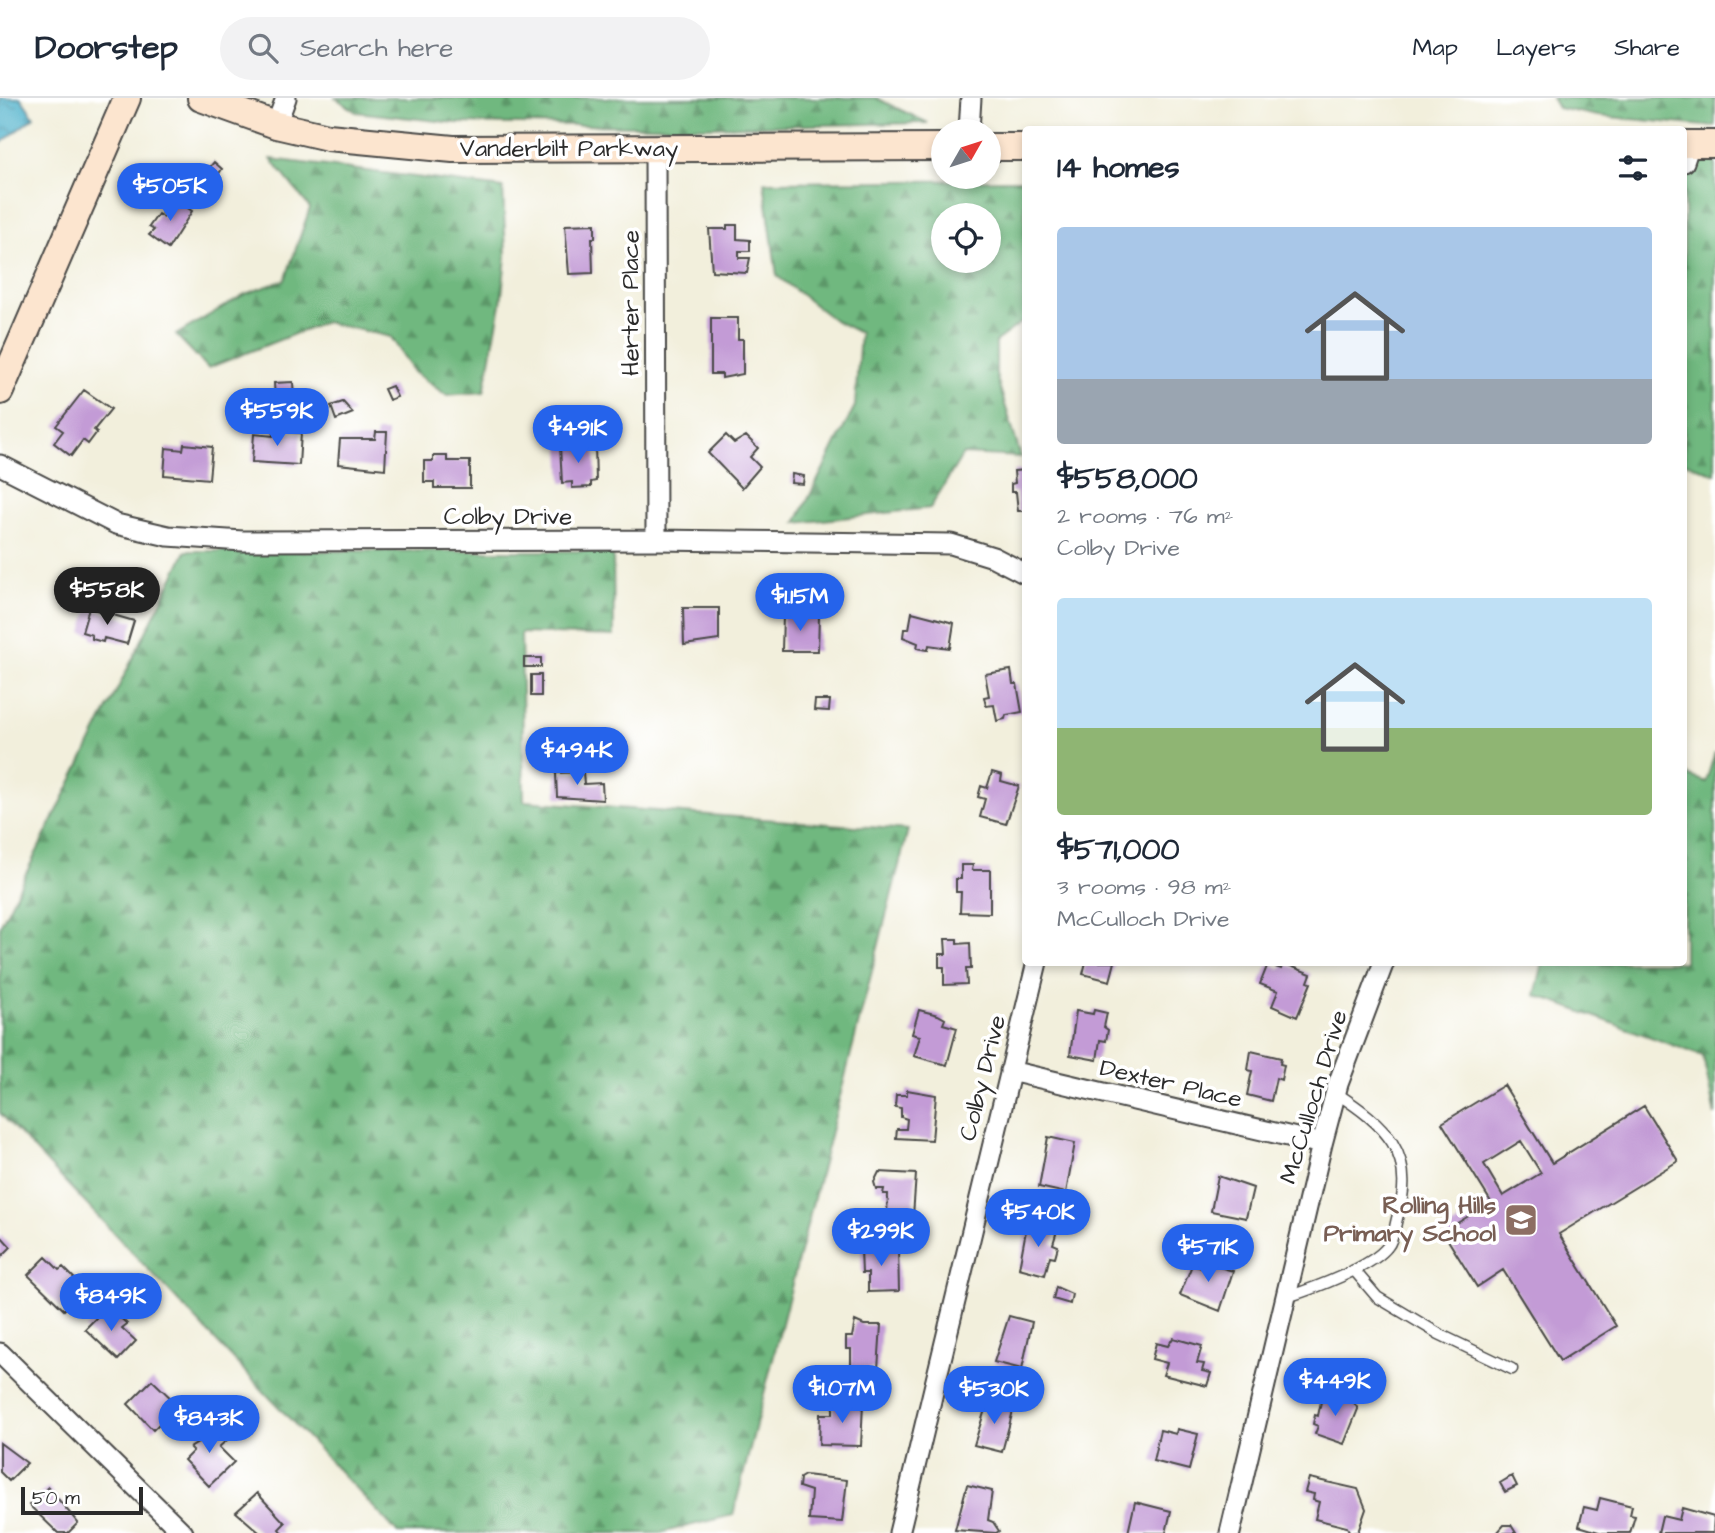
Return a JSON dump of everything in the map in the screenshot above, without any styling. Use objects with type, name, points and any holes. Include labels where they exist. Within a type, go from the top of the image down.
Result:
[{"type":"main road","points":[[0,391],[127,98]]},
{"type":"main road","name":"Vanderbilt Parkway","points":[[201,98],[276,125],[383,145],[453,149],[931,147]]},
{"type":"main road","points":[[1001,147],[1022,147]]},
{"type":"street","points":[[276,125],[286,98]]},
{"type":"street","points":[[970,119],[971,98]]},
{"type":"street","name":"Herter Place","points":[[655,149],[656,540]]},
{"type":"street","name":"Colby Drive","points":[[0,465],[116,524],[168,536],[243,541],[656,540],[951,544],[993,557],[1022,572]]},
{"type":"street","name":"Colby Drive","points":[[899,1533],[1036,966]]},
{"type":"street","name":"McCulloch Drive","points":[[1230,1533],[1322,1144],[1336,1093],[1383,966]]},
{"type":"street","name":"Dexter Place","points":[[1010,1072],[1322,1144]]},
{"type":"street","points":[[0,1353],[183,1533]]},
{"type":"lane","points":[[1287,1297],[1354,1270],[1388,1246],[1405,1192],[1396,1146],[1373,1117],[1336,1093]]},
{"type":"lane","points":[[1354,1270],[1377,1297],[1438,1334],[1512,1369]]},
{"type":"green space","points":[[336,98],[876,98],[928,123],[703,127],[455,123],[356,112]]},
{"type":"green space","points":[[1552,98],[1715,98],[1715,127],[1598,116],[1558,108]]},
{"type":"green space","points":[[1690,144],[1715,162],[1715,474],[1687,463],[1687,153]]},
{"type":"green space","points":[[271,159],[503,188],[506,256],[501,304],[484,392],[446,395],[414,372],[391,337],[325,322],[208,368],[176,335],[245,294],[285,280],[310,208]]},
{"type":"green space","points":[[1001,180],[1022,180],[1022,322],[996,341],[996,375],[1021,457],[963,454],[930,508],[796,523],[855,406],[860,333],[834,320],[777,276],[764,182],[931,181],[931,189],[1001,189]]},
{"type":"green space","points":[[186,551],[613,551],[614,636],[521,633],[524,801],[908,830],[733,1515],[660,1533],[398,1533],[0,1113],[0,926]]},
{"type":"green space","points":[[1715,752],[1715,1115],[1703,1056],[1535,995],[1542,966],[1687,966],[1687,775],[1706,782]]},
{"type":"water","points":[[0,98],[21,98],[34,117],[0,144]]},
{"type":"building","points":[[214,162],[222,169],[218,175],[209,168]]},
{"type":"building","points":[[173,198],[192,211],[168,249],[149,235],[154,230],[149,227],[158,214],[163,217],[165,214],[162,213]]},
{"type":"building","points":[[595,224],[595,238],[592,238],[593,273],[569,274],[565,225]]},
{"type":"building","points":[[727,225],[737,225],[737,239],[750,240],[750,251],[739,251],[739,258],[750,258],[747,273],[712,271],[709,229],[727,229]]},
{"type":"building","points":[[711,318],[738,318],[738,339],[743,339],[743,374],[722,378],[722,374],[711,374]]},
{"type":"building","points":[[293,382],[294,398],[275,398],[274,383]]},
{"type":"building","points":[[392,386],[397,397],[389,400],[384,389]]},
{"type":"building","points":[[84,390],[111,409],[94,430],[97,432],[88,444],[83,440],[71,456],[54,443],[63,431],[56,426]]},
{"type":"building","points":[[343,402],[353,413],[336,420],[331,406]]},
{"type":"building","points":[[273,431],[301,433],[299,465],[252,462],[254,434],[273,436]]},
{"type":"building","points":[[376,432],[387,432],[385,469],[338,464],[340,439],[375,439]]},
{"type":"building","points":[[726,435],[734,443],[746,436],[758,448],[750,457],[760,467],[742,488],[708,453]]},
{"type":"building","points":[[184,444],[212,447],[209,479],[164,475],[166,448],[183,450]]},
{"type":"building","points":[[595,445],[596,481],[591,482],[591,487],[572,488],[572,482],[562,483],[560,446]]},
{"type":"building","points":[[433,456],[447,456],[447,461],[470,461],[470,488],[434,488],[434,482],[424,482],[424,461],[433,461]]},
{"type":"building","points":[[1022,470],[1022,511],[1018,511],[1016,492],[1011,492],[1011,484],[1015,483],[1014,471]]},
{"type":"building","points":[[792,474],[804,476],[803,484],[791,483]]},
{"type":"building","points":[[89,608],[134,621],[127,644],[104,638],[103,642],[82,632]]},
{"type":"building","points":[[683,608],[719,608],[719,640],[684,645]]},
{"type":"building","points":[[912,612],[954,623],[950,648],[929,645],[928,650],[917,648],[918,643],[903,637],[904,629],[909,629]]},
{"type":"building","points":[[783,615],[819,615],[818,651],[782,651]]},
{"type":"building","points":[[524,658],[541,658],[541,667],[524,667]]},
{"type":"building","points":[[1011,670],[1013,684],[1017,684],[1022,712],[1006,715],[1005,719],[997,721],[994,705],[986,706],[984,697],[989,696],[985,674]]},
{"type":"building","points":[[531,675],[541,675],[541,696],[531,696]]},
{"type":"building","points":[[815,700],[830,700],[829,711],[814,710]]},
{"type":"building","points":[[583,772],[584,784],[602,783],[603,800],[557,797],[556,773]]},
{"type":"building","points":[[992,772],[1002,775],[1001,781],[1019,786],[1006,824],[980,817],[985,799],[978,797],[981,786],[987,788]]},
{"type":"building","points":[[961,865],[973,865],[972,870],[990,870],[990,913],[960,912],[961,892],[956,892],[956,879],[961,879]]},
{"type":"building","points":[[945,939],[957,939],[957,944],[970,943],[971,969],[966,969],[967,984],[944,985],[944,967],[939,967],[939,954],[946,954]]},
{"type":"building","points":[[1085,966],[1114,966],[1110,981],[1083,974]]},
{"type":"building","points":[[1267,966],[1281,969],[1282,966],[1291,966],[1311,974],[1308,982],[1311,983],[1297,1017],[1272,1006],[1278,991],[1260,984]]},
{"type":"building","points":[[919,1010],[938,1015],[945,1019],[943,1024],[957,1028],[947,1065],[914,1056],[920,1036],[912,1034]]},
{"type":"building","points":[[1094,1010],[1107,1013],[1104,1027],[1108,1030],[1106,1041],[1100,1040],[1097,1060],[1070,1055],[1076,1011],[1093,1014]]},
{"type":"building","points":[[1251,1051],[1281,1058],[1280,1064],[1284,1065],[1281,1080],[1276,1078],[1271,1101],[1247,1095],[1252,1071],[1248,1070]]},
{"type":"building","points":[[1504,1085],[1552,1163],[1644,1106],[1678,1161],[1559,1234],[1616,1326],[1560,1361],[1503,1270],[1477,1287],[1443,1232],[1491,1202],[1442,1123]],"holes":[[[1521,1141],[1541,1173],[1503,1196],[1484,1164]]]},
{"type":"building","points":[[907,1090],[936,1095],[932,1140],[896,1138],[897,1129],[906,1129],[907,1119],[901,1117],[901,1108],[895,1107],[896,1095],[907,1095]]},
{"type":"building","points":[[1048,1137],[1075,1143],[1066,1193],[1039,1187]]},
{"type":"building","points":[[879,1172],[916,1174],[913,1216],[887,1215],[888,1194],[883,1194],[884,1189],[876,1189],[874,1182]]},
{"type":"building","points":[[1218,1176],[1253,1188],[1246,1218],[1211,1211]]},
{"type":"building","points":[[1027,1225],[1044,1229],[1045,1225],[1052,1227],[1056,1234],[1053,1244],[1058,1246],[1055,1257],[1050,1256],[1045,1275],[1019,1268]]},
{"type":"building","points":[[0,1235],[11,1247],[0,1258]]},
{"type":"building","points":[[872,1246],[898,1248],[899,1291],[868,1292],[868,1273],[862,1273],[861,1249]]},
{"type":"building","points":[[1206,1256],[1218,1260],[1216,1266],[1233,1271],[1220,1311],[1180,1295],[1192,1265],[1202,1268]]},
{"type":"building","points":[[46,1257],[59,1270],[63,1267],[85,1289],[64,1310],[28,1275]]},
{"type":"building","points":[[1056,1287],[1072,1294],[1070,1304],[1053,1299]]},
{"type":"building","points":[[108,1306],[127,1324],[122,1328],[136,1341],[118,1360],[85,1329]]},
{"type":"building","points":[[1009,1316],[1032,1322],[1022,1369],[994,1362]]},
{"type":"building","points":[[855,1321],[864,1325],[881,1325],[878,1369],[851,1369],[851,1349],[846,1349],[846,1337],[852,1337]]},
{"type":"building","points":[[1173,1338],[1202,1346],[1197,1363],[1204,1364],[1202,1371],[1211,1373],[1207,1386],[1163,1375],[1167,1363],[1152,1359],[1156,1343],[1168,1346]]},
{"type":"building","points":[[152,1380],[178,1405],[153,1430],[128,1404]]},
{"type":"building","points":[[1323,1392],[1353,1401],[1358,1409],[1344,1444],[1315,1434],[1318,1426],[1313,1424],[1315,1415],[1318,1416]]},
{"type":"building","points":[[836,1398],[843,1398],[847,1403],[863,1403],[861,1446],[819,1445],[820,1414],[833,1414],[833,1402]]},
{"type":"building","points":[[988,1400],[1014,1407],[1002,1452],[974,1445]]},
{"type":"building","points":[[207,1422],[223,1432],[227,1440],[219,1447],[234,1462],[209,1486],[184,1460],[193,1451],[190,1448],[201,1441],[199,1430]]},
{"type":"building","points":[[1177,1429],[1198,1434],[1189,1470],[1153,1461],[1160,1430],[1176,1434]]},
{"type":"building","points":[[0,1443],[27,1463],[9,1481],[0,1472]]},
{"type":"building","points":[[805,1475],[847,1480],[842,1522],[809,1520],[811,1491],[799,1487],[800,1478]]},
{"type":"building","points":[[1512,1476],[1517,1486],[1505,1492],[1500,1483]]},
{"type":"building","points":[[1309,1478],[1358,1489],[1366,1509],[1358,1532],[1350,1533],[1347,1527],[1315,1519],[1319,1502],[1313,1500],[1314,1494],[1305,1492]]},
{"type":"building","points":[[967,1485],[992,1491],[988,1520],[993,1522],[999,1531],[996,1533],[955,1530]]},
{"type":"building","points":[[48,1487],[78,1523],[68,1533],[58,1533],[29,1505]]},
{"type":"building","points":[[257,1493],[285,1523],[279,1529],[282,1533],[260,1533],[236,1512]]},
{"type":"building","points":[[1600,1498],[1632,1506],[1630,1515],[1635,1516],[1630,1533],[1602,1533],[1579,1526],[1584,1507],[1597,1510]]},
{"type":"building","points":[[1135,1502],[1171,1511],[1166,1533],[1128,1533]]},
{"type":"building","points":[[1682,1508],[1714,1517],[1713,1533],[1658,1533],[1662,1516],[1679,1520]]},
{"type":"building","points":[[1504,1525],[1511,1525],[1516,1533],[1497,1533]]},
{"type":"place","name":"Rolling Hills Primary School","points":[[1521,1220]]}]
